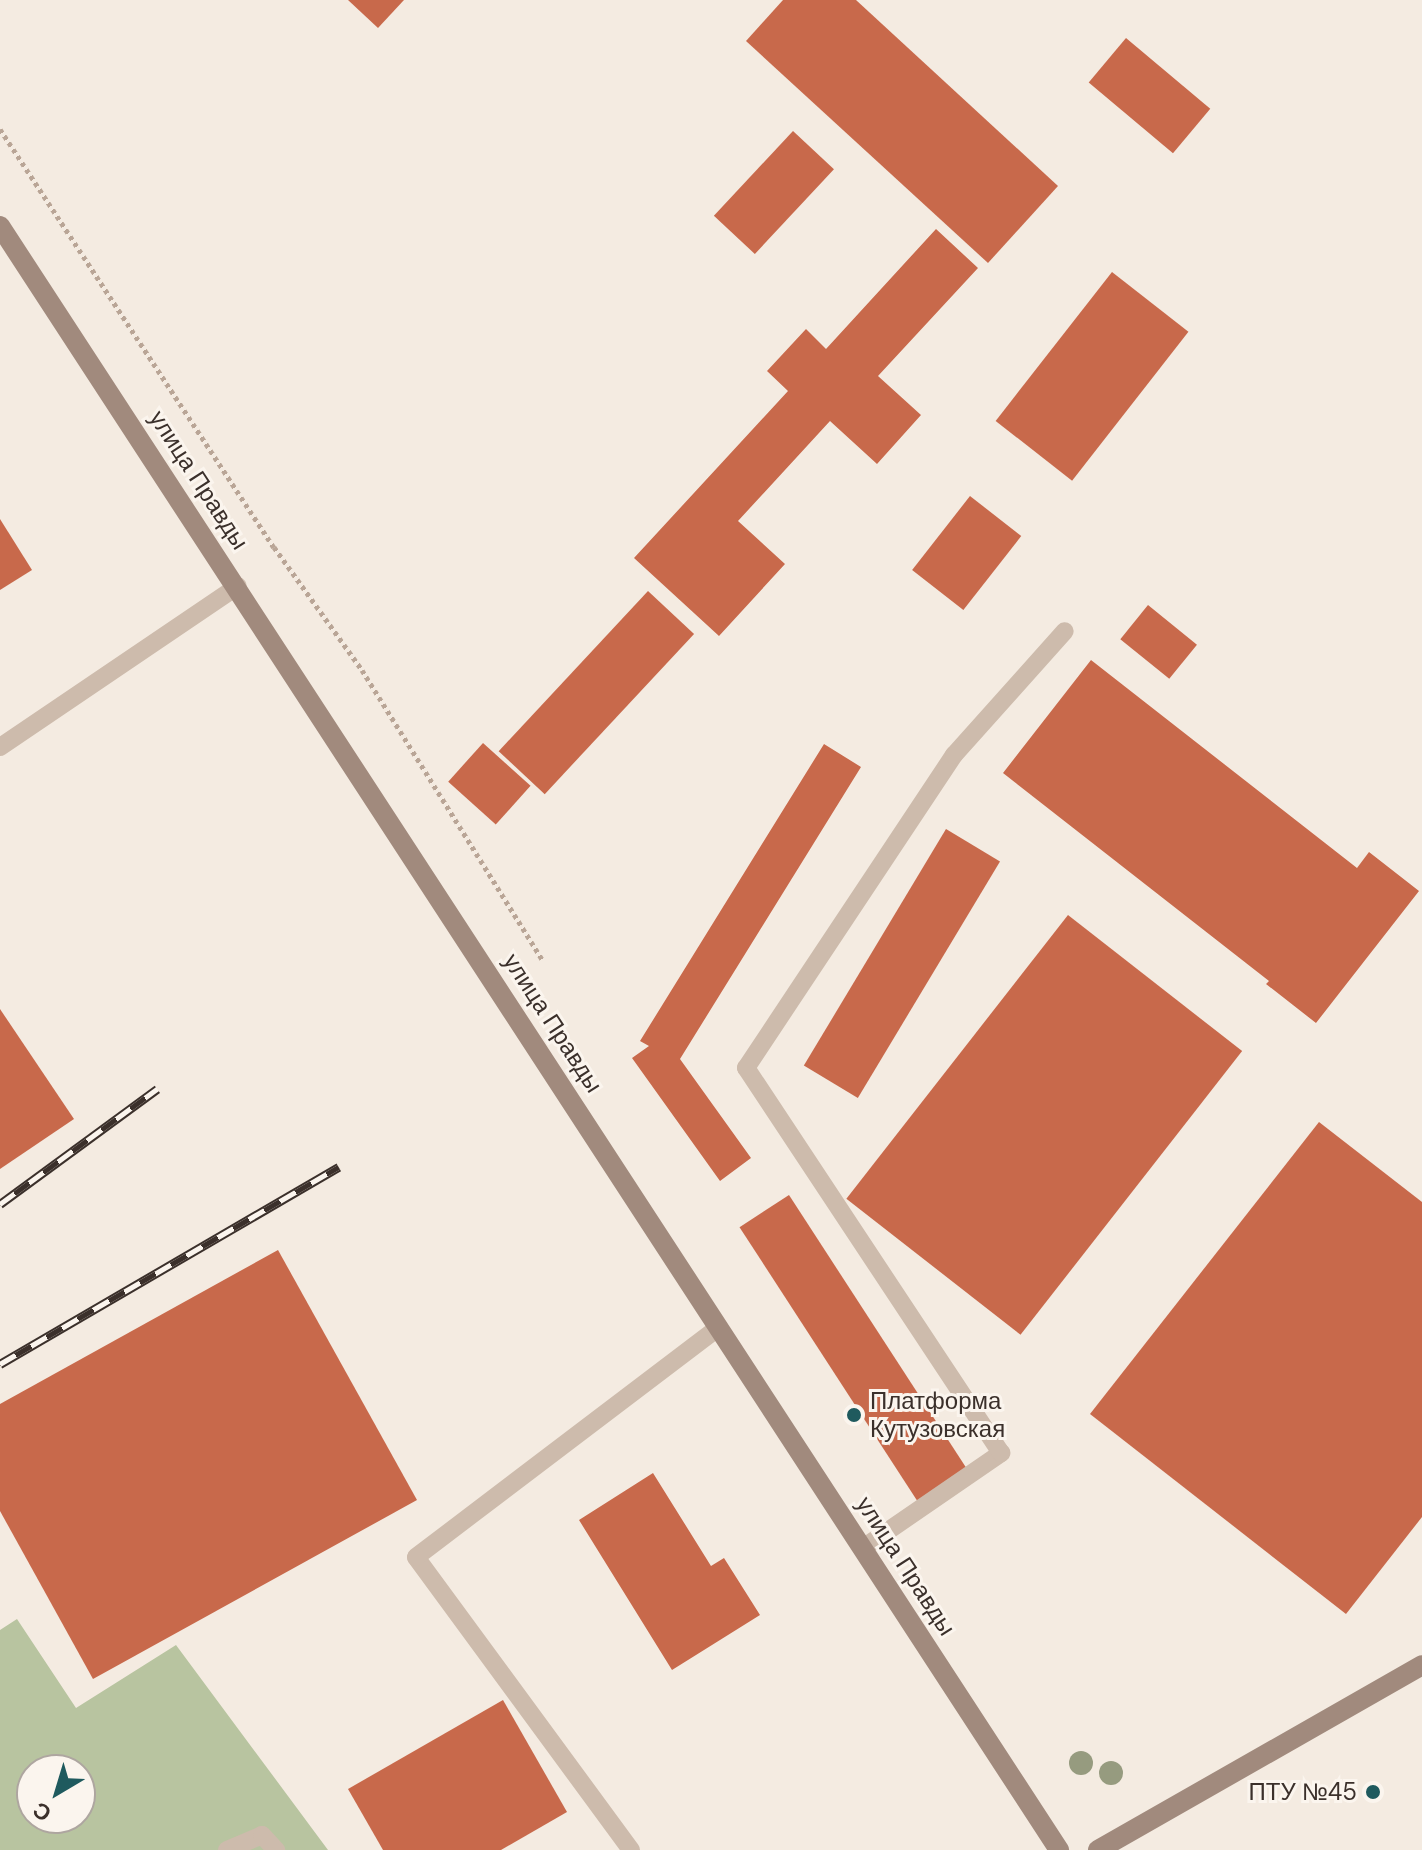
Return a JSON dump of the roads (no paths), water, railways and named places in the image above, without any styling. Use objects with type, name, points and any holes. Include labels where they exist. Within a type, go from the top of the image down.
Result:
[{"type":"street","name":"улица Правды","points":[[0,226],[238,586],[1059,1850]]},
{"type":"street","points":[[1098,1850],[1422,1665]]},
{"type":"lane","points":[[0,747],[238,586]]},
{"type":"lane","points":[[863,1548],[1001,1453],[746,1068],[954,755],[1065,631]]},
{"type":"lane","points":[[631,1850],[416,1557],[719,1327]]},
{"type":"lane","points":[[227,1850],[262,1835],[276,1850]]},
{"type":"railway","points":[[0,1204],[157,1089]]},
{"type":"railway","points":[[0,1364],[339,1167]]},
{"type":"place","name":"Платформа Кутузовская","points":[[854,1415]]},
{"type":"place","name":"ПТУ №45","points":[[1373,1792]]}]
